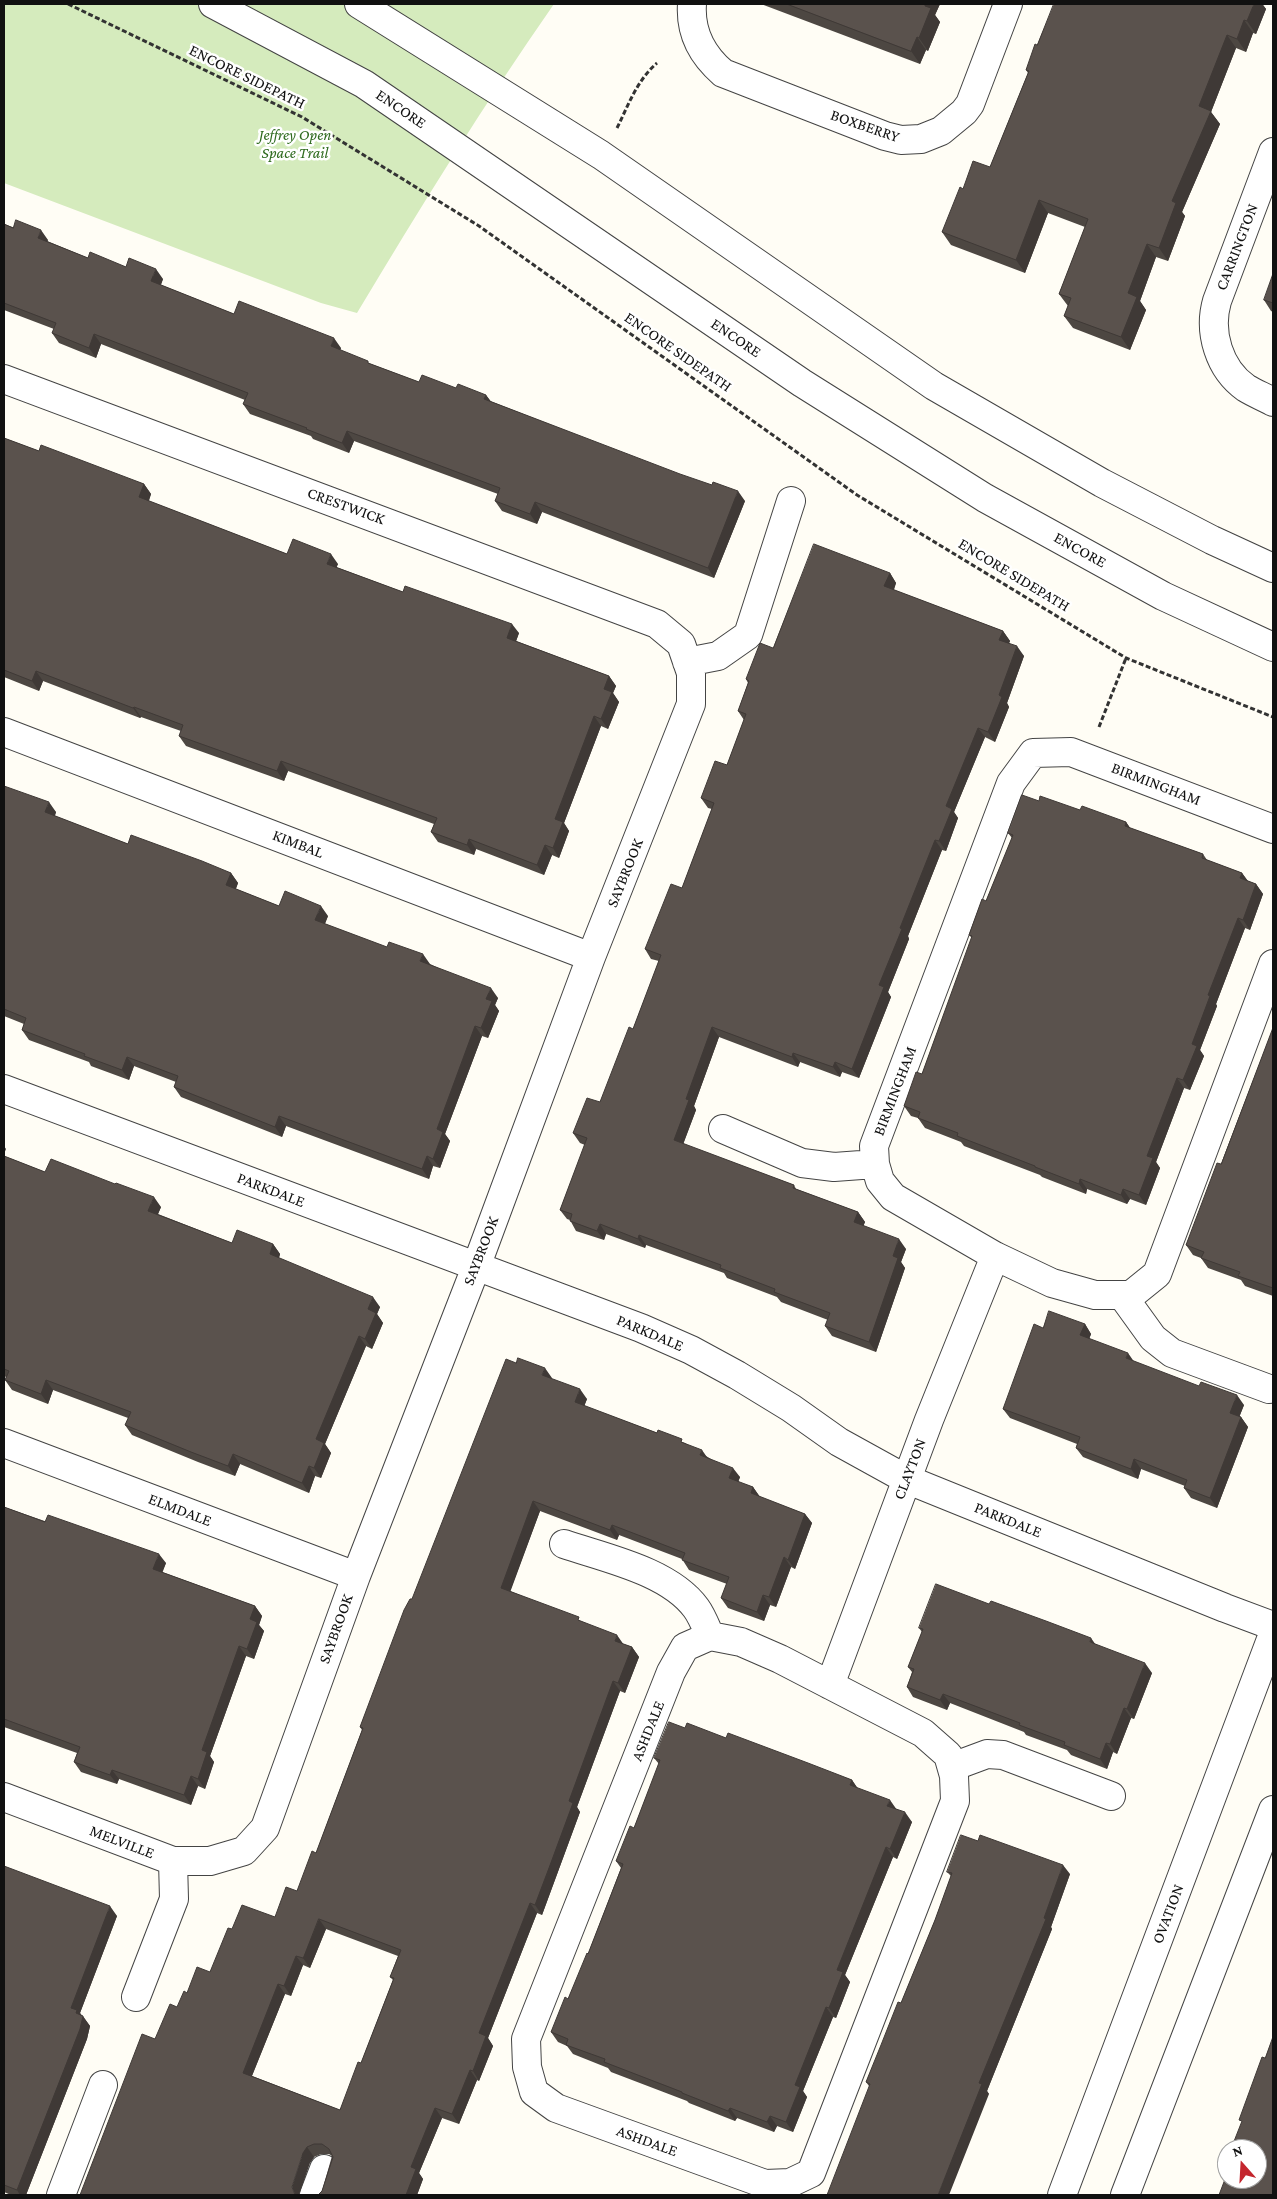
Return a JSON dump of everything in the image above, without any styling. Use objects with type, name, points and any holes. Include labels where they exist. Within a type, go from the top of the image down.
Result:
[{"type":"street","name":"ENCORE","points":[[213,4],[364,84],[802,383],[985,498],[1163,596],[1273,647]]},
{"type":"street","points":[[359,4],[603,157],[934,386],[1102,483],[1212,540],[1273,568]]},
{"type":"street","name":"BOXBERRY","points":[[692,4],[695,36],[712,63],[723,73],[885,136],[913,141],[941,131],[970,104],[1008,4]]},
{"type":"street","name":"CARRINGTON","points":[[1273,152],[1217,301],[1213,321],[1216,345],[1232,375],[1246,388],[1273,402]]},
{"type":"street","name":"CRESTWICK","points":[[4,379],[626,611],[657,624],[684,653]]},
{"type":"street","points":[[684,653],[718,656],[748,635],[791,501]]},
{"type":"street","name":"SAYBROOK","points":[[244,1851],[265,1828],[356,1576],[476,1267],[591,956],[691,704],[691,674],[684,653]]},
{"type":"street","name":"KIMBAL","points":[[4,732],[591,956]]},
{"type":"street","name":"BIRMINGHAM","points":[[1273,829],[1071,752],[1033,753],[1010,783],[874,1146],[875,1164],[880,1180],[893,1197],[995,1256],[1061,1285],[1095,1295],[1131,1295],[1157,1274],[1273,964]]},
{"type":"street","name":"PARKDALE","points":[[4,1088],[640,1328],[691,1350],[737,1375],[791,1408],[838,1442],[906,1479],[1216,1605],[1273,1626]]},
{"type":"street","points":[[724,1129],[802,1163],[834,1167],[875,1164]]},
{"type":"street","name":"CLAYTON","points":[[830,1685],[906,1479],[995,1256]]},
{"type":"street","points":[[1122,1295],[1153,1338],[1172,1353],[1269,1389]]},
{"type":"street","name":"ELMDALE","points":[[4,1443],[356,1576]]},
{"type":"street","points":[[564,1544],[649,1573],[675,1589],[695,1608],[710,1636]]},
{"type":"street","name":"OVATION","points":[[1062,2195],[1273,1634]]},
{"type":"street","name":"ASHDALE","points":[[710,1636],[741,1642],[780,1659],[923,1733],[948,1755],[954,1776],[955,1801],[811,2173],[790,2183],[765,2184],[556,2108],[534,2092],[527,2067],[526,2039],[671,1672],[685,1647],[710,1636]]},
{"type":"street","points":[[952,1767],[987,1754],[1003,1755],[1111,1796]]},
{"type":"street","name":"MELVILLE","points":[[4,1797],[173,1861],[210,1861],[244,1851]]},
{"type":"street","points":[[1125,2195],[1273,1810]]},
{"type":"street","points":[[136,1998],[174,1899],[173,1861]]},
{"type":"street","points":[[61,2195],[103,2085]]},
{"type":"street","points":[[314,2195],[324,2169]]},
{"type":"path","name":"ENCORE SIDEPATH","points":[[68,4],[302,117],[479,226],[857,495],[1126,658],[1273,717]]},
{"type":"path","points":[[603,157],[638,85],[648,70],[656,63]]},
{"type":"path","points":[[1087,758],[1126,658]]},
{"type":"green space","name":"Jeffrey Open Space Trail","points":[[4,4],[554,4],[453,157],[357,313],[321,303],[4,183]]},
{"type":"building","points":[[787,4],[925,4],[925,6],[931,8],[919,38],[917,37],[911,51]]},
{"type":"building","points":[[1054,4],[1254,4],[1247,21],[1244,20],[1237,39],[1227,35],[1199,106],[1211,111],[1172,201],[1176,203],[1159,248],[1147,244],[1128,293],[1137,297],[1121,337],[1064,316],[1071,298],[1059,294],[1088,219],[1039,200],[1016,260],[942,232],[960,187],[963,189],[973,161],[990,167],[1029,71],[1026,70],[1035,44],[1037,45]]},
{"type":"building","points":[[16,220],[41,230],[38,238],[88,258],[90,252],[126,267],[129,258],[156,269],[151,281],[234,314],[239,301],[334,338],[331,346],[368,361],[368,363],[419,382],[422,375],[456,388],[458,384],[486,395],[484,399],[680,474],[712,485],[713,482],[738,491],[708,568],[535,502],[530,514],[495,501],[500,488],[347,431],[342,443],[243,404],[248,393],[94,334],[89,348],[52,333],[56,323],[4,303],[4,224],[13,228]]},
{"type":"building","points":[[1273,274],[1273,303],[1264,300]]},
{"type":"building","points":[[4,438],[39,451],[41,445],[144,484],[139,497],[287,554],[293,539],[331,554],[327,564],[403,592],[405,586],[512,624],[507,638],[609,676],[604,689],[612,692],[601,719],[594,716],[555,819],[563,822],[553,848],[545,845],[537,865],[469,839],[467,845],[431,832],[437,818],[281,761],[277,771],[179,736],[183,725],[36,671],[32,681],[4,670]]},
{"type":"building","points":[[814,544],[890,573],[884,586],[1003,631],[999,640],[1017,646],[999,695],[1002,697],[988,732],[978,728],[946,806],[952,809],[939,841],[935,840],[900,928],[902,929],[879,985],[884,987],[852,1069],[835,1062],[833,1067],[793,1053],[792,1057],[712,1027],[686,1099],[689,1100],[674,1140],[794,1185],[793,1188],[858,1212],[854,1222],[899,1239],[893,1256],[898,1258],[869,1342],[825,1326],[830,1313],[774,1292],[775,1289],[720,1268],[721,1265],[639,1235],[638,1239],[600,1224],[597,1231],[570,1221],[572,1214],[560,1210],[587,1138],[573,1133],[587,1098],[600,1102],[629,1027],[633,1029],[661,955],[645,949],[671,884],[682,888],[714,803],[701,798],[715,761],[727,765],[746,714],[738,711],[749,681],[746,679],[760,643],[773,648]]},
{"type":"building","points":[[4,786],[49,802],[45,812],[128,844],[131,835],[231,873],[226,885],[279,906],[285,891],[321,906],[315,920],[387,947],[389,942],[423,954],[420,961],[491,988],[486,999],[492,1001],[481,1028],[475,1026],[437,1129],[443,1132],[433,1159],[427,1156],[422,1169],[279,1116],[275,1127],[174,1087],[178,1076],[127,1057],[122,1070],[22,1030],[26,1018],[4,1009]]},
{"type":"building","points":[[1022,795],[1039,801],[1040,796],[1080,810],[1082,806],[1126,822],[1125,826],[1203,854],[1202,858],[1242,873],[1240,878],[1256,884],[1243,920],[1238,918],[1208,995],[1210,996],[1192,1044],[1197,1046],[1183,1080],[1177,1078],[1147,1156],[1153,1158],[1139,1195],[1123,1189],[1121,1195],[1080,1179],[1079,1184],[957,1136],[958,1133],[918,1118],[920,1112],[904,1106],[916,1072],[922,1074],[972,936],[969,935],[982,899],[986,901],[1013,835],[1008,833]]},
{"type":"building","points":[[1273,1028],[1273,1288],[1238,1276],[1240,1272],[1201,1258],[1204,1252],[1186,1245],[1217,1163],[1221,1164]]},
{"type":"building","points":[[4,1156],[45,1172],[51,1159],[154,1197],[148,1211],[232,1243],[237,1230],[273,1244],[270,1254],[373,1297],[368,1309],[376,1313],[365,1339],[359,1336],[316,1439],[324,1443],[314,1468],[309,1466],[302,1483],[233,1454],[228,1466],[191,1452],[125,1425],[131,1412],[46,1380],[41,1394],[5,1380],[9,1371],[4,1369]]},
{"type":"building","points":[[1049,1311],[1085,1324],[1080,1335],[1128,1353],[1126,1358],[1199,1386],[1201,1382],[1237,1395],[1230,1413],[1241,1417],[1210,1498],[1184,1488],[1187,1480],[1134,1459],[1131,1469],[1076,1448],[1080,1437],[1003,1409],[1034,1324],[1043,1328]]},
{"type":"building","points":[[518,1358],[545,1368],[542,1375],[580,1389],[575,1402],[657,1433],[658,1430],[682,1439],[681,1442],[702,1450],[700,1455],[733,1468],[729,1478],[753,1487],[751,1493],[805,1514],[788,1560],[784,1557],[769,1597],[763,1595],[757,1612],[721,1598],[729,1577],[682,1560],[685,1553],[612,1525],[610,1530],[533,1501],[501,1588],[579,1617],[578,1620],[617,1635],[615,1641],[632,1647],[618,1683],[613,1681],[569,1801],[573,1803],[535,1905],[530,1903],[479,2033],[486,2036],[473,2071],[470,2070],[452,2114],[435,2108],[411,2167],[416,2169],[406,2195],[318,2195],[322,2191],[333,2157],[329,2149],[322,2144],[314,2144],[307,2147],[303,2153],[292,2187],[295,2195],[80,2195],[142,2034],[155,2039],[170,2004],[177,2007],[184,1991],[187,1993],[197,1967],[210,1972],[228,1928],[232,1929],[242,1905],[275,1917],[286,1887],[297,1891],[312,1851],[316,1853],[363,1728],[360,1727],[404,1610],[410,1599],[412,1599],[506,1359],[516,1363]],"holes":[[[319,1919],[401,1950],[390,1977],[394,1978],[361,2063],[358,2062],[340,2110],[243,2073],[278,1984],[284,1986],[296,1956],[303,1958]]]},
{"type":"building","points":[[4,1507],[45,1522],[48,1515],[159,1554],[153,1569],[255,1606],[250,1619],[257,1622],[247,1649],[239,1646],[202,1750],[207,1752],[198,1779],[191,1776],[184,1795],[112,1770],[110,1775],[74,1762],[80,1747],[4,1719]]},
{"type":"building","points":[[936,1584],[989,1604],[991,1601],[1091,1638],[1090,1642],[1145,1663],[1127,1709],[1124,1708],[1110,1744],[1106,1743],[1100,1759],[1064,1745],[1065,1742],[1019,1725],[1020,1723],[943,1694],[940,1700],[907,1687],[914,1669],[908,1667],[923,1629],[919,1628]]},
{"type":"building","points":[[669,1722],[685,1728],[687,1723],[726,1738],[728,1733],[808,1763],[852,1780],[850,1785],[890,1800],[887,1806],[905,1812],[890,1849],[886,1847],[837,1970],[843,1972],[829,2008],[826,2007],[795,2085],[800,2087],[786,2122],[770,2116],[767,2122],[730,2108],[728,2111],[604,2062],[605,2059],[566,2045],[568,2039],[551,2032],[565,1997],[568,1999],[588,1954],[623,1864],[616,1861],[630,1826],[634,1828],[660,1760],[654,1758]]},
{"type":"building","points":[[961,1835],[978,1841],[980,1835],[1063,1865],[1044,1918],[1046,1919],[979,2083],[982,2084],[938,2195],[827,2195],[870,2084],[866,2082],[898,2002],[901,2003],[935,1920],[952,1873],[947,1872]]},
{"type":"building","points":[[4,1866],[110,1906],[71,2008],[77,2010],[76,2013],[83,2016],[80,2029],[17,2190],[4,2185]]},
{"type":"building","points":[[1273,2037],[1273,2195],[1219,2195],[1221,2189],[1267,2189],[1267,2139],[1235,2139],[1242,2121],[1239,2120],[1262,2057],[1265,2058]]}]
